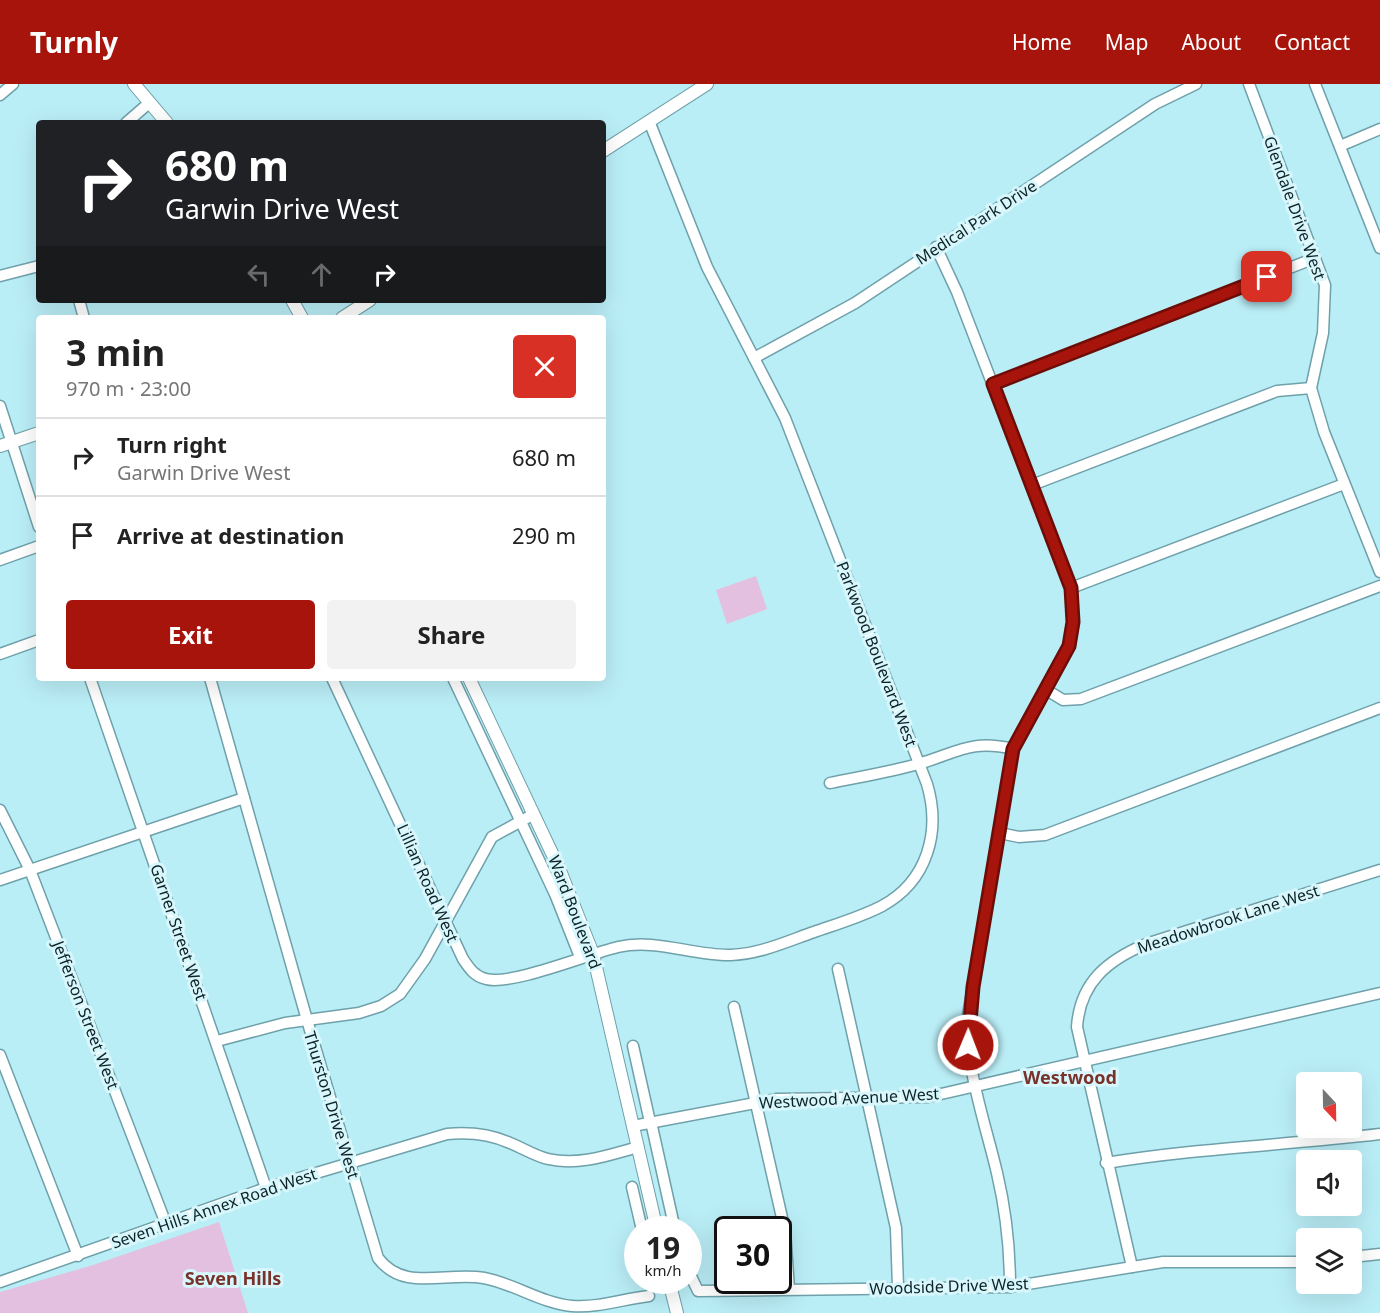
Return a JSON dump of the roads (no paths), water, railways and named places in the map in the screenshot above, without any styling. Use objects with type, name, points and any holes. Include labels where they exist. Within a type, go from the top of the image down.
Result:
[{"type":"main road","points":[[134,84],[164,120]]},
{"type":"main road","points":[[606,149],[707,84]]},
{"type":"main road","points":[[347,315],[365,303]]},
{"type":"main road","points":[[5,444],[36,434]]},
{"type":"main road","name":"Ward Boulevard","points":[[470,681],[534,814],[593,954],[654,1216]]},
{"type":"main road","points":[[672,1294],[677,1313]]},
{"type":"street","points":[[0,95],[13,84]]},
{"type":"street","name":"Medical Park Drive","points":[[754,358],[855,303],[936,247],[1155,104],[1196,84]]},
{"type":"street","name":"Glendale Drive West","points":[[1249,84],[1324,285],[1326,308],[1311,388],[1324,432],[1380,572]]},
{"type":"street","points":[[1316,84],[1380,248]]},
{"type":"street","points":[[130,120],[150,103]]},
{"type":"street","name":"Parkwood Boulevard West","points":[[593,954],[636,944],[739,954],[781,944],[883,905],[914,879],[931,842],[933,812],[919,764],[808,473],[785,418],[707,267],[650,121]]},
{"type":"street","points":[[1340,146],[1380,129]]},
{"type":"street","points":[[936,247],[993,384],[1071,588],[1073,622],[1069,646],[1013,749],[968,1015],[968,1045],[1002,1194],[1010,1252],[1010,1287]]},
{"type":"street","points":[[993,384],[1315,258]]},
{"type":"street","points":[[0,276],[36,267]]},
{"type":"street","points":[[1032,486],[1277,392],[1311,388]]},
{"type":"street","points":[[0,406],[5,444],[36,520]]},
{"type":"street","points":[[1071,588],[1344,484]]},
{"type":"street","points":[[0,560],[36,547]]},
{"type":"street","points":[[1045,689],[1063,700],[1081,699],[1380,586]]},
{"type":"street","points":[[0,654],[36,641]]},
{"type":"street","name":"Garner Street West","points":[[91,681],[266,1188]]},
{"type":"street","name":"Thurston Drive West","points":[[211,681],[374,1250],[383,1265],[398,1276],[415,1280],[454,1275],[484,1278],[571,1306],[600,1305],[649,1296]]},
{"type":"street","name":"Lillian Road West","points":[[333,681],[470,970],[486,979],[508,979],[593,954]]},
{"type":"street","points":[[454,681],[520,820],[580,957]]},
{"type":"street","points":[[1000,833],[1019,837],[1045,835],[1380,708]]},
{"type":"street","points":[[830,783],[919,764],[976,745],[992,744],[1013,749]]},
{"type":"street","points":[[0,880],[244,798]]},
{"type":"street","name":"Jefferson Street West","points":[[0,810],[30,870],[166,1224]]},
{"type":"street","points":[[217,1041],[307,1020],[359,1014],[381,1006],[400,994],[415,977],[492,837],[534,814]]},
{"type":"street","name":"Meadowbrook Lane West","points":[[1132,1267],[1106,1162],[1077,1026],[1078,1013],[1089,986],[1104,967],[1118,955],[1146,944],[1380,870]]},
{"type":"street","points":[[838,969],[896,1228],[898,1288]]},
{"type":"street","name":"Westwood Avenue West","points":[[633,1126],[777,1099],[928,1097],[1380,993]]},
{"type":"street","points":[[734,1007],[781,1216]]},
{"type":"street","points":[[633,1046],[672,1216]]},
{"type":"street","points":[[0,1055],[78,1256]]},
{"type":"street","name":"Seven Hills Annex Road West","points":[[0,1282],[266,1188],[412,1143],[464,1132],[497,1137],[539,1157],[562,1161],[582,1161],[638,1147]]},
{"type":"street","points":[[1106,1162],[1178,1151],[1272,1146],[1380,1134]]},
{"type":"street","points":[[632,1187],[639,1216]]},
{"type":"street","points":[[1362,1256],[1380,1254]]},
{"type":"street","name":"Woodside Drive West","points":[[792,1289],[1010,1287],[1132,1267],[1211,1260],[1296,1262]]},
{"type":"district","name":"Westwood","points":[[1070,1078]]},
{"type":"district","name":"Seven Hills","points":[[233,1279]]}]
